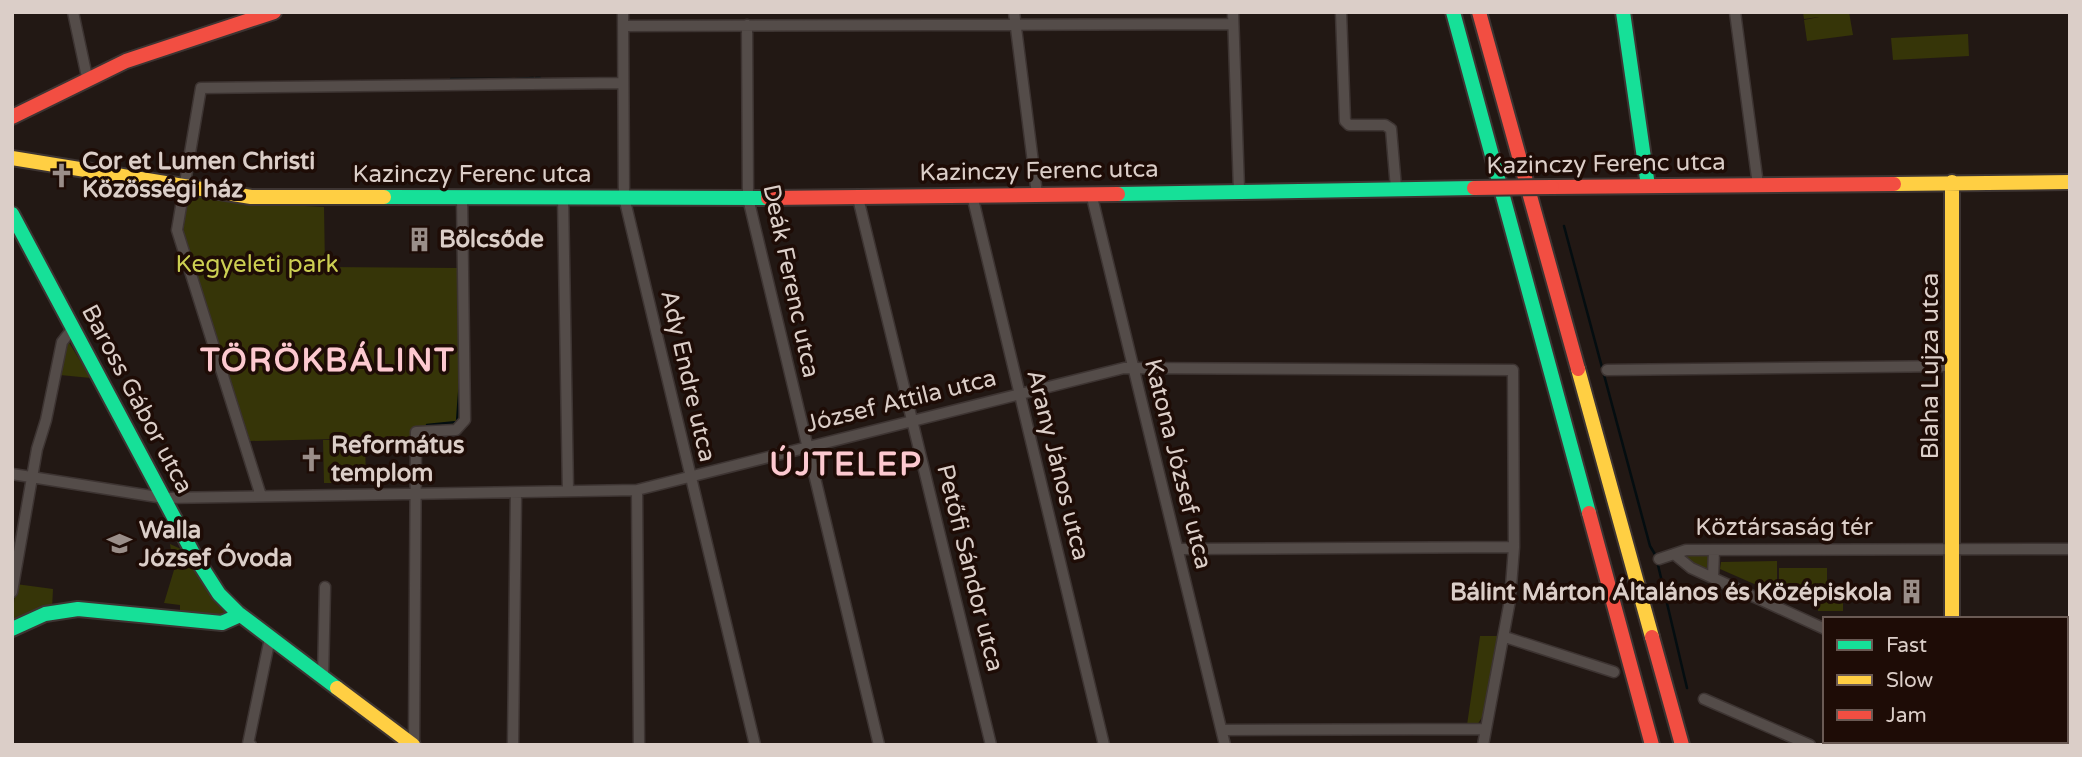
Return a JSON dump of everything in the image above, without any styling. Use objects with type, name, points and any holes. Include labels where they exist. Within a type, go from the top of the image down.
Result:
[{"type":"main road","points":[[12,117],[126,61],[274,12]]},
{"type":"main road","points":[[1452,12],[1651,745]]},
{"type":"main road","points":[[1479,12],[1682,745]]},
{"type":"main road","points":[[1623,12],[1648,186]]},
{"type":"main road","name":"Kazinczy Ferenc utca","points":[[12,158],[251,197],[858,198],[1239,190],[2070,182]]},
{"type":"main road","name":"Blaha Lujza utca","points":[[1952,182],[1952,549]]},
{"type":"main road","name":"Baross Gábor utca","points":[[12,214],[205,574],[226,602],[413,745]]},
{"type":"main road","points":[[1952,549],[1952,617]]},
{"type":"main road","points":[[12,629],[45,614],[78,609],[222,623],[240,615]]},
{"type":"street","points":[[73,12],[87,78]]},
{"type":"street","name":"Ady Endre utca","points":[[623,12],[624,197],[755,745]]},
{"type":"street","points":[[1014,12],[1037,194]]},
{"type":"street","points":[[1233,12],[1239,190]]},
{"type":"street","points":[[1341,12],[1345,121],[1349,125],[1389,126],[1393,132],[1396,188]]},
{"type":"street","points":[[1735,12],[1758,185]]},
{"type":"street","points":[[623,26],[1233,24]]},
{"type":"street","name":"Deák Ferenc utca","points":[[747,25],[748,198],[879,745]]},
{"type":"street","points":[[261,496],[178,235],[183,186],[201,88],[623,83]]},
{"type":"street","name":"Katona József utca","points":[[1091,193],[1225,745]]},
{"type":"street","name":"Arany János utca","points":[[972,195],[1104,745]]},
{"type":"street","points":[[413,745],[416,432],[456,430],[465,420],[462,197]]},
{"type":"street","points":[[563,197],[568,491]]},
{"type":"street","name":"Petőfi Sándor utca","points":[[858,198],[991,745]]},
{"type":"street","points":[[12,592],[31,477],[62,342],[73,328]]},
{"type":"street","points":[[1607,370],[1952,366]]},
{"type":"street","name":"József Attila utca","points":[[12,474],[164,498],[637,490],[1018,392],[1124,368],[1513,370],[1514,547]]},
{"type":"street","points":[[637,490],[639,745]]},
{"type":"street","points":[[513,745],[516,493]]},
{"type":"street","points":[[1178,550],[1514,547],[1505,637],[1483,745]]},
{"type":"street","name":"Köztársaság tér","points":[[1823,628],[1684,564],[1674,554],[1686,550],[2070,549]]},
{"type":"street","points":[[1713,577],[1714,551]]},
{"type":"street","points":[[1659,559],[1674,554]]},
{"type":"street","points":[[323,677],[325,587]]},
{"type":"street","points":[[1505,637],[1614,672]]},
{"type":"street","points":[[249,744],[270,638]]},
{"type":"street","points":[[1704,699],[1810,745]]},
{"type":"street","points":[[1222,730],[1486,729]]},
{"type":"green space","points":[[1803,12],[1849,12],[1853,35],[1807,41],[1804,20],[1819,17],[1804,19]]},
{"type":"green space","points":[[1968,34],[1969,56],[1893,60],[1891,38]]},
{"type":"green space","name":"Kegyeleti park","points":[[188,193],[247,203],[324,207],[325,267],[460,268],[462,419],[453,427],[413,427],[413,437],[250,441],[183,233]]},
{"type":"green space","points":[[68,341],[91,378],[60,375],[62,352]]},
{"type":"green space","points":[[323,440],[365,440],[366,483],[324,483]]},
{"type":"green space","points":[[170,544],[194,555],[240,615],[180,618],[180,605],[164,603],[174,570]]},
{"type":"green space","points":[[1684,554],[1709,554],[1709,571],[1684,561]]},
{"type":"green space","points":[[1777,561],[1777,594],[1720,569],[1721,562]]},
{"type":"green space","points":[[1779,568],[1827,568],[1827,593],[1779,594]]},
{"type":"green space","points":[[16,584],[53,589],[52,609],[12,622]]},
{"type":"green space","points":[[1818,597],[1843,597],[1843,611],[1818,611]]},
{"type":"green space","points":[[1480,636],[1500,636],[1483,716],[1477,725],[1467,725]]},
{"type":"waterway","points":[[516,79],[533,78]]},
{"type":"waterway","points":[[451,79],[511,79]]},
{"type":"waterway","points":[[1564,226],[1650,546],[1656,556]]},
{"type":"waterway","points":[[427,425],[457,422],[460,381]]},
{"type":"waterway","points":[[1658,565],[1687,688]]},
{"type":"traffic: fast","points":[[1453,12],[1589,513]]},
{"type":"traffic: fast","points":[[1623,12],[1648,186]]},
{"type":"traffic: fast","points":[[1118,194],[1474,188]]},
{"type":"traffic: fast","points":[[384,197],[768,198]]},
{"type":"traffic: fast","points":[[12,214],[194,555],[219,594],[238,613],[337,688]]},
{"type":"traffic: fast","points":[[12,629],[45,614],[78,609],[222,623],[240,615]]},
{"type":"traffic: slow","points":[[12,158],[251,197],[384,197]]},
{"type":"traffic: slow","points":[[1952,182],[1952,617]]},
{"type":"traffic: slow","points":[[1894,184],[2070,182]]},
{"type":"traffic: slow","points":[[1578,369],[1652,637]]},
{"type":"traffic: slow","points":[[337,688],[413,745]]},
{"type":"traffic: jam","points":[[12,117],[126,61],[274,12]]},
{"type":"traffic: jam","points":[[1479,12],[1578,369]]},
{"type":"traffic: jam","points":[[1552,187],[1894,184]]},
{"type":"traffic: jam","points":[[1474,188],[1552,187]]},
{"type":"traffic: jam","points":[[768,198],[1118,194]]},
{"type":"traffic: jam","points":[[1589,513],[1652,745]]},
{"type":"traffic: jam","points":[[1652,637],[1682,745]]},
{"type":"place","name":"Cor et Lumen Christi Közösségi ház","points":[[62,175]]},
{"type":"place","name":"Bölcsőde","points":[[419,239]]},
{"type":"place","name":"Református templom","points":[[311,459]]},
{"type":"place","name":"Walla József Óvoda","points":[[119,544]]},
{"type":"place","name":"Bálint Márton Általános és Középiskola","points":[[1912,592]]},
{"type":"district","name":"TÖRÖKBÁLINT","points":[[328,361]]},
{"type":"district","name":"ÚJTELEP","points":[[846,465]]}]
